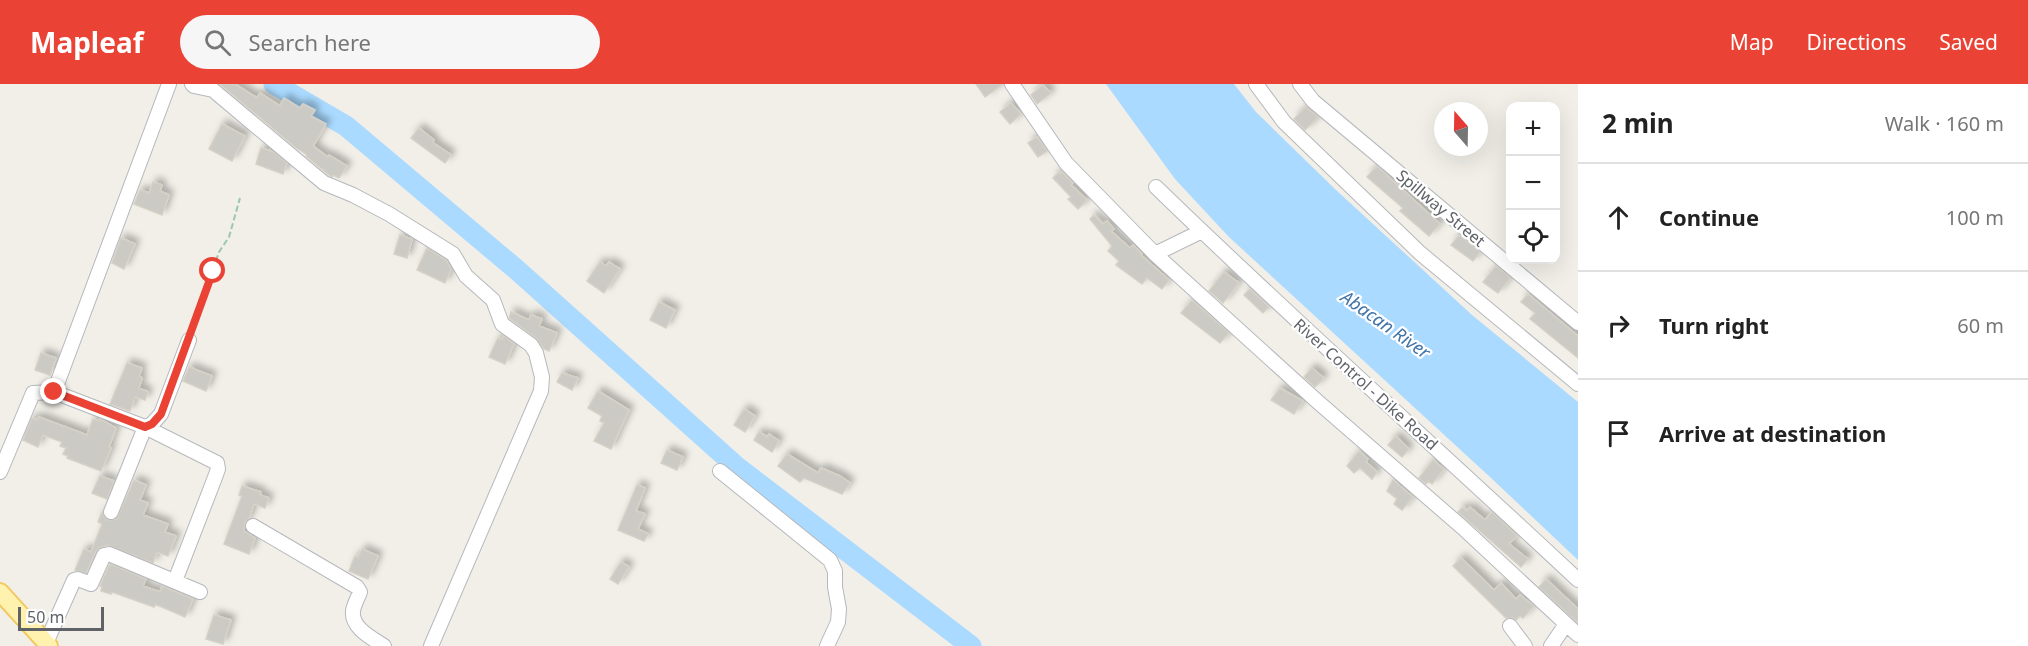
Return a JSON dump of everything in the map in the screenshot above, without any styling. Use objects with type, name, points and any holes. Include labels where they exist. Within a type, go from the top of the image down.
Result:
[{"type":"main road","points":[[0,592],[48,645]]},
{"type":"street","points":[[54,392],[170,84]]},
{"type":"street","points":[[192,84],[213,90],[324,183],[389,214],[453,254],[466,276],[492,300],[502,324],[531,345],[536,353],[542,377],[541,391],[431,646]]},
{"type":"street","points":[[1012,84],[1066,162],[1155,254],[1318,402],[1463,528],[1578,635]]},
{"type":"street","points":[[1256,84],[1284,122],[1420,253],[1578,384]]},
{"type":"street","name":"Spillway Street","points":[[1290,84],[1303,88],[1313,101],[1578,323]]},
{"type":"street","name":"River Control - Dike Road","points":[[1156,187],[1272,299],[1396,410],[1578,580]]},
{"type":"street","points":[[1155,254],[1202,231]]},
{"type":"street","points":[[111,512],[145,427],[152,424],[161,414],[189,340]]},
{"type":"street","points":[[0,472],[33,393],[54,392],[145,427],[217,464],[218,469],[175,581]]},
{"type":"street","points":[[720,471],[830,560],[835,571],[839,609],[838,622],[827,646]]},
{"type":"street","points":[[254,526],[357,587],[360,592],[353,609],[353,618],[359,628],[384,646]]},
{"type":"street","points":[[48,645],[74,580],[92,583],[104,555],[109,554],[200,592]]},
{"type":"street","points":[[1551,646],[1566,624]]},
{"type":"street","points":[[1510,626],[1525,646]]},
{"type":"path","points":[[189,340],[219,252],[229,237],[240,198]]},
{"type":"water","name":"Abacan River","points":[[1106,84],[1234,84],[1256,112],[1336,190],[1472,315],[1578,402],[1578,560],[1229,237],[1175,179]]},
{"type":"building","points":[[220,84],[235,84],[257,98],[260,93],[280,106],[284,98],[300,108],[303,104],[315,110],[311,116],[326,124],[313,146],[328,157],[329,155],[347,166],[339,178],[329,175]]},
{"type":"building","points":[[976,84],[1003,84],[985,97]]},
{"type":"building","points":[[1043,85],[1051,93],[1037,104],[1031,95]]},
{"type":"building","points":[[1011,103],[1021,114],[1010,124],[1000,112]]},
{"type":"building","points":[[1306,107],[1318,117],[1305,130],[1294,119]]},
{"type":"building","points":[[222,124],[245,136],[232,161],[209,149]]},
{"type":"building","points":[[419,128],[434,140],[432,142],[451,155],[445,163],[411,138]]},
{"type":"building","points":[[1037,137],[1047,151],[1038,157],[1028,143]]},
{"type":"building","points":[[261,148],[270,150],[287,163],[283,174],[256,164]]},
{"type":"building","points":[[1377,166],[1440,224],[1429,236],[1400,211],[1403,208],[1367,177]]},
{"type":"building","points":[[1059,172],[1060,174],[1062,172],[1073,183],[1071,185],[1087,200],[1078,209],[1068,199],[1071,197],[1053,178]]},
{"type":"building","points":[[153,182],[162,185],[160,191],[169,195],[162,215],[134,204],[140,190],[149,193]]},
{"type":"building","points":[[1094,215],[1103,224],[1107,221],[1114,229],[1111,231],[1130,248],[1133,245],[1169,280],[1162,289],[1147,278],[1142,284],[1116,265],[1119,261],[1108,251],[1112,246],[1090,219]]},
{"type":"building","points":[[400,235],[412,239],[407,258],[394,254]]},
{"type":"building","points":[[1459,235],[1480,252],[1473,261],[1451,245]]},
{"type":"building","points":[[121,238],[135,244],[124,269],[112,263]]},
{"type":"building","points":[[427,248],[446,260],[451,269],[445,283],[417,270]]},
{"type":"building","points":[[600,262],[606,266],[609,262],[620,269],[604,293],[587,281]]},
{"type":"building","points":[[1496,266],[1510,278],[1498,293],[1483,282]]},
{"type":"building","points":[[1224,272],[1239,283],[1223,303],[1209,291]]},
{"type":"building","points":[[1250,289],[1269,307],[1263,313],[1244,295]]},
{"type":"building","points":[[1528,294],[1578,336],[1578,358],[1530,319],[1535,313],[1521,302]]},
{"type":"building","points":[[1192,300],[1229,333],[1220,343],[1181,313]]},
{"type":"building","points":[[659,302],[675,310],[666,328],[650,320]]},
{"type":"building","points":[[511,312],[529,320],[531,315],[542,319],[539,326],[557,333],[549,351],[509,318]]},
{"type":"building","points":[[504,336],[514,344],[505,364],[489,357],[498,338],[502,340]]},
{"type":"building","points":[[41,353],[56,358],[50,375],[35,370]]},
{"type":"building","points":[[127,363],[142,368],[139,388],[148,392],[145,400],[135,397],[130,411],[110,404]]},
{"type":"building","points":[[189,367],[212,376],[206,391],[183,381]]},
{"type":"building","points":[[1312,368],[1324,378],[1315,387],[1304,377]]},
{"type":"building","points":[[562,373],[578,378],[572,390],[557,382]]},
{"type":"building","points":[[1280,388],[1303,401],[1294,414],[1271,400]]},
{"type":"building","points":[[598,391],[629,410],[611,449],[594,441],[604,423],[600,421],[602,416],[588,408]]},
{"type":"building","points":[[744,409],[755,416],[745,432],[734,425]]},
{"type":"building","points":[[39,417],[87,435],[93,419],[99,421],[100,419],[116,428],[109,447],[111,448],[101,471],[67,458],[68,456],[63,454],[66,448],[60,446],[62,442],[43,435],[38,447],[23,440],[32,418],[37,420]]},
{"type":"building","points":[[759,432],[767,437],[769,434],[779,441],[772,452],[754,440]]},
{"type":"building","points":[[1396,436],[1409,449],[1402,457],[1388,445]]},
{"type":"building","points":[[667,450],[683,457],[677,470],[661,463]]},
{"type":"building","points":[[1359,451],[1368,459],[1366,462],[1377,472],[1372,479],[1360,468],[1354,473],[1347,466]]},
{"type":"building","points":[[787,454],[818,473],[821,468],[850,483],[842,494],[804,478],[800,482],[778,466]]},
{"type":"building","points":[[1433,460],[1444,469],[1432,484],[1428,481],[1426,484],[1419,478]]},
{"type":"building","points":[[100,476],[114,481],[107,499],[92,493]]},
{"type":"building","points":[[134,480],[146,485],[140,500],[148,503],[143,515],[168,524],[165,532],[176,536],[168,556],[157,552],[153,563],[107,545],[96,551],[86,573],[75,570],[84,549],[91,552],[102,524],[98,522],[102,512],[107,520],[117,519]]},
{"type":"building","points":[[1393,480],[1413,497],[1402,510],[1394,504],[1397,499],[1387,491]]},
{"type":"building","points":[[637,485],[645,488],[636,511],[645,514],[638,529],[648,534],[644,541],[618,530]]},
{"type":"building","points":[[242,486],[261,492],[260,495],[269,498],[265,508],[254,504],[245,522],[244,531],[255,538],[249,554],[224,544],[242,496],[239,495]]},
{"type":"building","points":[[1463,507],[1467,511],[1470,507],[1485,520],[1492,512],[1517,536],[1509,544],[1528,559],[1521,567],[1458,512]]},
{"type":"building","points":[[362,549],[378,556],[368,579],[349,571],[355,556],[358,558]]},
{"type":"building","points":[[1461,558],[1494,590],[1501,583],[1516,599],[1520,595],[1534,606],[1523,618],[1520,616],[1516,620],[1506,618],[1453,566]]},
{"type":"building","points":[[621,562],[629,567],[618,584],[610,579]]},
{"type":"building","points":[[110,564],[146,579],[143,586],[160,592],[162,586],[193,599],[185,617],[155,604],[154,607],[112,592],[111,594],[101,591],[100,586]]},
{"type":"building","points":[[1546,579],[1578,609],[1578,623],[1539,587]]},
{"type":"building","points":[[214,615],[231,620],[223,644],[206,639]]},
{"type":"waterway","points":[[274,84],[346,126],[517,270],[737,467],[971,646]]},
{"type":"route","points":[[54,392],[145,427],[152,424],[161,414],[213,271]]}]
